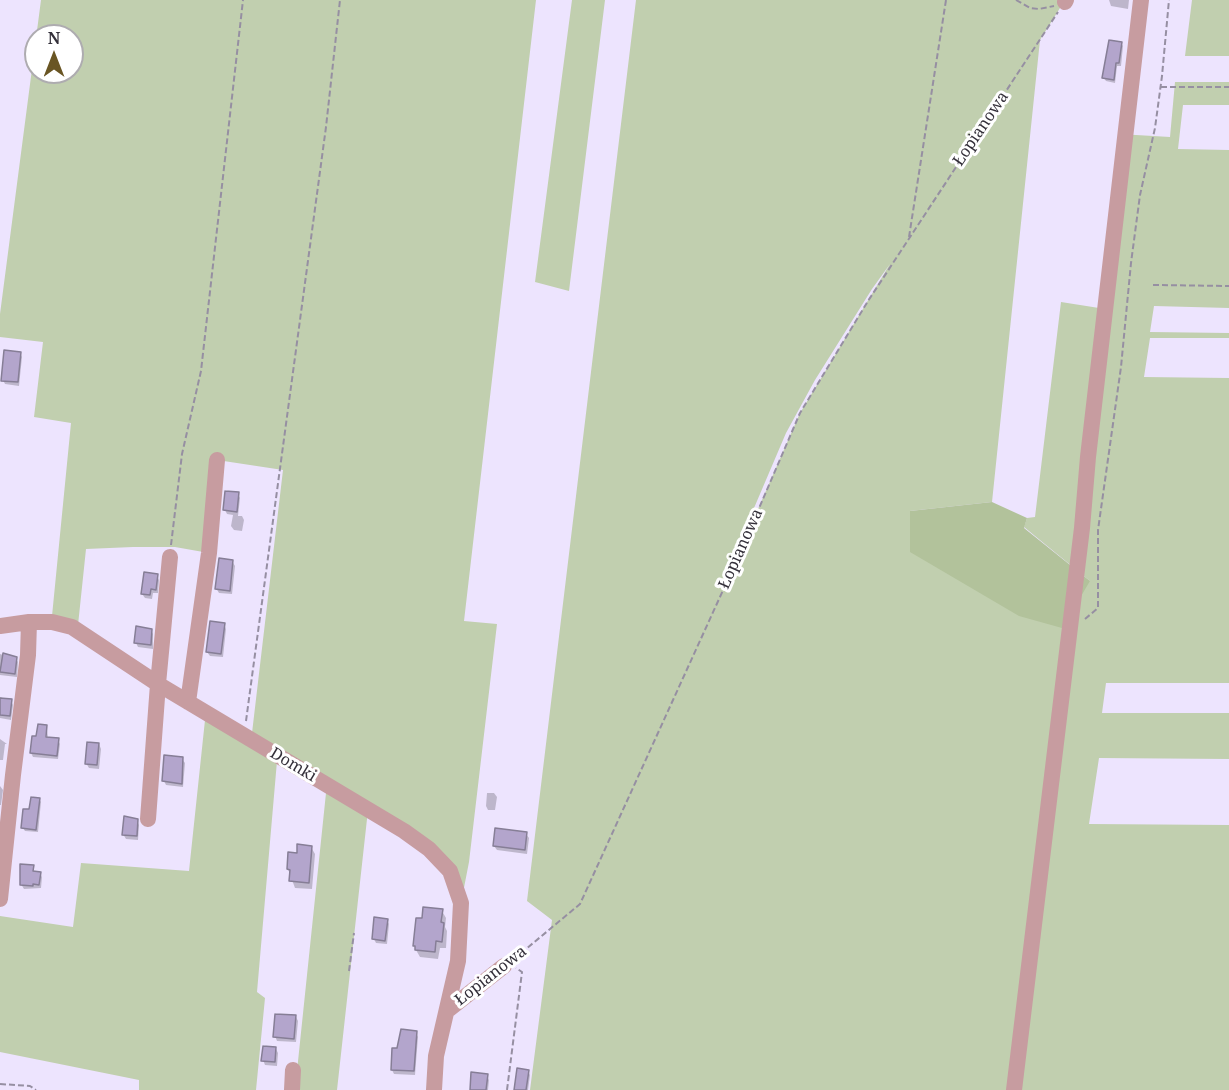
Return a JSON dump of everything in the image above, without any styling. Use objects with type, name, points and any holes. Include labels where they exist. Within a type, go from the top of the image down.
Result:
[{"type":"street","points":[[1014,1090],[1141,0]]},
{"type":"street","points":[[188,702],[209,553],[217,460]]},
{"type":"street","points":[[148,819],[170,557]]},
{"type":"street","points":[[0,899],[28,655],[29,622]]},
{"type":"street","name":"Domki","points":[[0,626],[52,622],[72,627],[158,684],[404,831],[429,849],[450,871],[461,903],[458,961],[448,1010]]},
{"type":"street","name":"Łopianowa","points":[[434,1090],[436,1056],[448,1010],[504,966]]},
{"type":"street","points":[[292,1090],[293,1071]]},
{"type":"path","points":[[170,557],[182,454],[201,371],[243,0]]},
{"type":"path","points":[[244,736],[326,127],[340,0]]},
{"type":"path","points":[[908,240],[946,0]]},
{"type":"path","points":[[1016,0],[1030,8],[1039,9],[1066,1]]},
{"type":"path","points":[[1069,632],[1098,608],[1098,530],[1121,367],[1140,195],[1155,128],[1161,87],[1169,0]]},
{"type":"path","name":"Łopianowa","points":[[504,966],[580,904],[735,564],[800,413],[868,301],[1066,1]]},
{"type":"path","points":[[1161,87],[1229,87]]},
{"type":"path","points":[[1153,285],[1229,286]]},
{"type":"path","points":[[349,972],[354,933]]},
{"type":"path","points":[[504,966],[517,968],[522,972],[507,1090]]},
{"type":"path","points":[[0,1084],[30,1086],[36,1090]]},
{"type":"green space","points":[[41,0],[536,0],[464,621],[497,624],[469,862],[461,903],[450,871],[368,810],[337,1090],[295,1090],[326,793],[277,761],[257,992],[265,998],[256,1090],[139,1090],[139,1080],[0,1052],[0,916],[73,927],[81,863],[189,871],[205,720],[252,733],[283,470],[217,460],[209,553],[175,547],[86,549],[78,625],[52,616],[71,423],[34,417],[43,342],[0,337],[0,314],[30,84],[84,84],[84,24],[38,24]]},
{"type":"green space","points":[[572,0],[605,0],[569,291],[535,282]]},
{"type":"green space","points":[[636,0],[1065,0],[1040,40],[992,502],[910,511],[1090,581],[1024,527],[1027,518],[1035,517],[1061,302],[1099,308],[1119,134],[1170,137],[1175,82],[1229,82],[1229,105],[1183,105],[1178,149],[1229,150],[1229,308],[1154,306],[1150,332],[1229,333],[1229,338],[1150,338],[1144,377],[1229,378],[1229,683],[1106,683],[1102,713],[1229,713],[1229,759],[1099,758],[1089,824],[1229,825],[1229,1090],[530,1090],[552,920],[527,901]],"holes":[[[890,264],[800,413],[734,564],[731,562],[786,433],[815,380]]]},
{"type":"green space","points":[[1192,0],[1229,0],[1229,56],[1185,56]]},
{"type":"green space","points":[[992,502],[1027,518],[1024,528],[1090,581],[1062,628],[1019,616],[910,552],[910,511]]},
{"type":"building","points":[[1109,40],[1122,42],[1114,80],[1102,78]]},
{"type":"building","points":[[4,350],[21,352],[18,382],[1,381]]},
{"type":"building","points":[[225,491],[239,492],[237,512],[223,510]]},
{"type":"building","points":[[219,558],[233,560],[230,591],[215,589]]},
{"type":"building","points":[[144,572],[158,574],[156,590],[151,589],[150,595],[141,594]]},
{"type":"building","points":[[210,621],[225,623],[221,654],[206,652]]},
{"type":"building","points":[[136,626],[152,629],[151,645],[134,643]]},
{"type":"building","points":[[3,653],[17,657],[15,674],[0,672]]},
{"type":"building","points":[[0,698],[12,699],[10,716],[0,715]]},
{"type":"building","points":[[38,724],[47,725],[46,737],[59,738],[57,756],[30,753],[32,736],[36,736]]},
{"type":"building","points":[[87,742],[99,743],[97,765],[85,764]]},
{"type":"building","points":[[164,755],[183,757],[182,784],[162,781]]},
{"type":"building","points":[[31,797],[40,798],[36,830],[21,828],[23,809],[29,809]]},
{"type":"building","points":[[124,816],[138,819],[137,836],[122,835]]},
{"type":"building","points":[[495,828],[527,832],[525,850],[493,846]]},
{"type":"building","points":[[297,844],[312,846],[309,883],[289,881],[288,852],[297,853]]},
{"type":"building","points":[[20,864],[34,865],[33,871],[41,872],[39,885],[20,885]]},
{"type":"building","points":[[423,907],[443,909],[442,942],[436,941],[435,952],[415,950],[413,946],[416,918],[422,918]]},
{"type":"building","points":[[374,917],[388,919],[385,941],[372,939]]},
{"type":"building","points":[[275,1014],[296,1015],[294,1039],[273,1037]]},
{"type":"building","points":[[401,1029],[417,1031],[414,1071],[391,1070],[392,1048],[397,1048]]},
{"type":"building","points":[[263,1046],[276,1047],[275,1062],[261,1061]]},
{"type":"building","points":[[517,1068],[529,1070],[526,1090],[514,1090]]},
{"type":"building","points":[[471,1072],[488,1074],[486,1090],[470,1090]]}]
